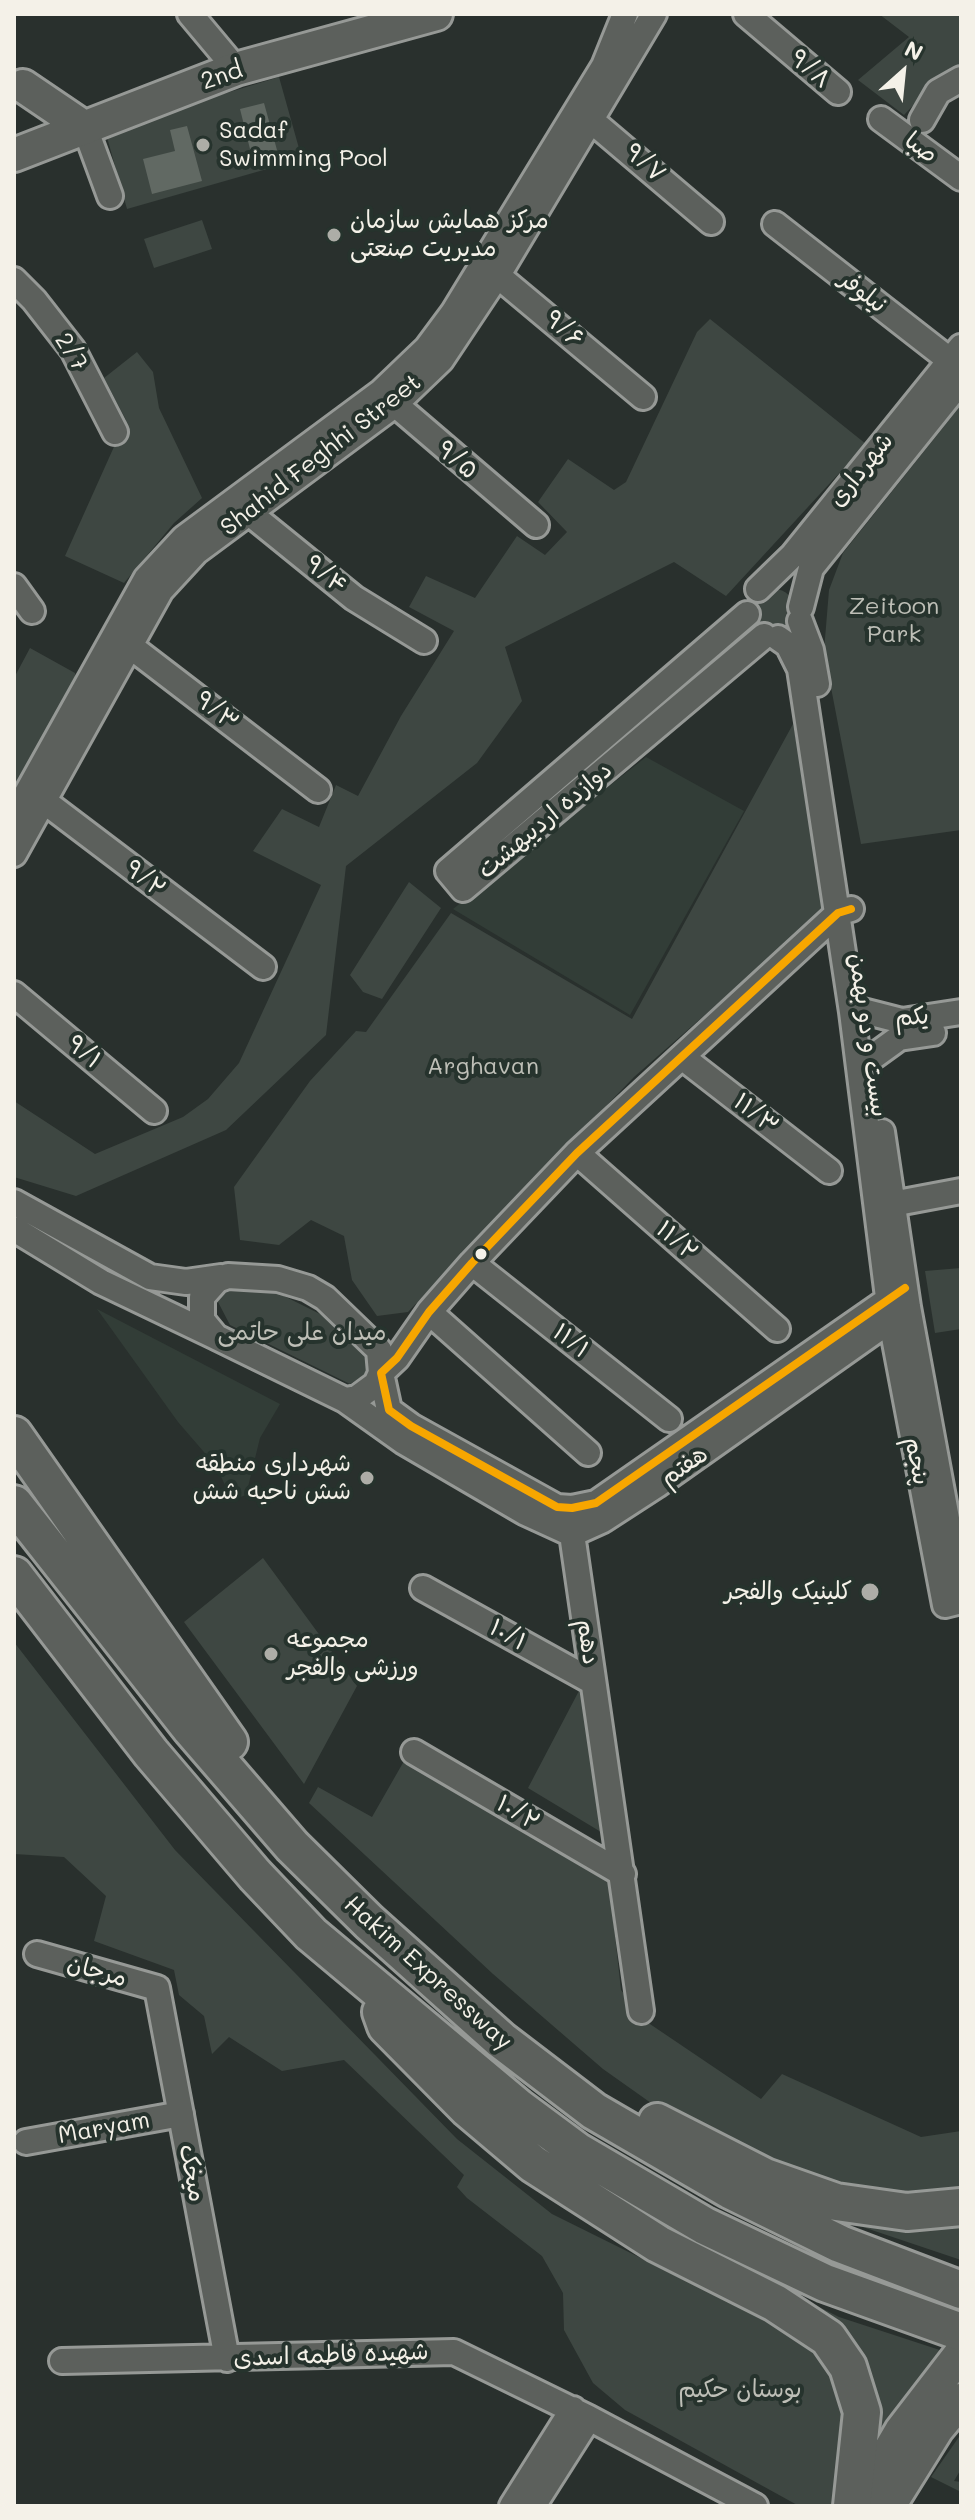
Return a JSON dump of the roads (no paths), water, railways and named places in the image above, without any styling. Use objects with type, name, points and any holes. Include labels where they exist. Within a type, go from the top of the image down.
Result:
[{"type":"highway","points":[[14,1435],[236,1752],[292,1846]]},
{"type":"highway","name":"Hakim Expressway","points":[[14,1504],[191,1729],[292,1846],[418,1966],[540,2071],[662,2153],[840,2244],[961,2290]]},
{"type":"highway","name":"Hakim Expressway","points":[[14,1575],[151,1753],[255,1875],[311,1934],[519,2108],[611,2171],[705,2226],[812,2277],[954,2337]]},
{"type":"highway","points":[[418,1966],[464,1991],[609,2094],[765,2177],[836,2202],[874,2209],[907,2212],[961,2207]]},
{"type":"highway","points":[[368,1981],[386,2026],[468,2109],[533,2164],[658,2244],[775,2303],[828,2338],[848,2367],[862,2412],[854,2506]]},
{"type":"main road","name":"2nd","points":[[14,155],[236,69],[436,14]]},
{"type":"main road","points":[[17,91],[85,128]]},
{"type":"main road","points":[[854,2506],[954,2337]]},
{"type":"main road","points":[[889,2506],[937,2429],[961,2400]]},
{"type":"street","points":[[190,14],[236,69]]},
{"type":"street","points":[[351,38],[379,14]]},
{"type":"street","name":"Shahid Feghhi Street","points":[[584,112],[625,14]]},
{"type":"street","name":"Shahid Feghhi Street","points":[[14,854],[37,794],[122,639],[146,579],[184,538],[242,504],[387,399],[491,269],[584,112],[654,14]]},
{"type":"street","name":"۹/۸","points":[[746,14],[838,92]]},
{"type":"street","points":[[922,120],[938,92],[961,79]]},
{"type":"street","name":"۹/۷","points":[[584,112],[711,222]]},
{"type":"street","name":"صبا","points":[[881,119],[961,178]]},
{"type":"street","points":[[85,128],[110,196]]},
{"type":"street","name":"نیلوفر","points":[[775,224],[958,364]]},
{"type":"street","name":"۹/۶","points":[[491,269],[643,397]]},
{"type":"street","name":"2/7","points":[[14,280],[34,300],[73,350],[115,432]]},
{"type":"street","name":"شهرداری","points":[[758,589],[793,555],[958,364]]},
{"type":"street","name":"شهرداری","points":[[800,614],[811,568],[958,364]]},
{"type":"street","name":"۹/۵","points":[[387,399],[536,525]]},
{"type":"street","name":"۹/۴","points":[[242,504],[354,598],[424,641]]},
{"type":"street","points":[[775,583],[785,585],[799,598],[800,614],[787,635],[771,637],[750,623],[747,614],[749,600],[758,589],[775,583]]},
{"type":"street","points":[[14,586],[32,611]]},
{"type":"street","name":"دوازده اردیبهشت","points":[[747,614],[448,871],[463,889],[771,637]]},
{"type":"street","name":"بیست و دو بهمن","points":[[800,614],[811,650],[898,1304]]},
{"type":"street","name":"بیست و دو بهمن","points":[[771,637],[788,645],[800,669],[863,1011],[892,1204],[898,1304]]},
{"type":"street","name":"۹/۳","points":[[122,639],[318,790]]},
{"type":"street","name":"Shahid Feghhi Street","points":[[14,816],[37,794]]},
{"type":"street","name":"۹/۲","points":[[37,794],[144,879],[263,967]]},
{"type":"street","points":[[345,1400],[368,1393],[424,1319],[472,1263],[577,1153],[844,911]]},
{"type":"street","name":"۹/۱","points":[[14,994],[154,1111]]},
{"type":"street","name":"یکم","points":[[863,1011],[902,1021],[961,1012]]},
{"type":"street","name":"یکم","points":[[870,1059],[883,1046],[899,1038],[961,1029]]},
{"type":"street","name":"۱۱/۳","points":[[682,1057],[829,1171]]},
{"type":"street","name":"۱۱/۲","points":[[577,1153],[777,1329]]},
{"type":"street","points":[[892,1204],[961,1191]]},
{"type":"street","points":[[14,1202],[150,1277],[186,1282],[228,1276],[278,1279],[308,1288],[354,1324],[379,1350],[389,1410],[411,1426],[557,1507],[572,1508]]},
{"type":"street","points":[[14,1229],[101,1282],[345,1400],[404,1442],[524,1512],[572,1534]]},
{"type":"street","name":"۱۱/۱","points":[[472,1263],[669,1419]]},
{"type":"street","points":[[216,1337],[202,1320],[200,1308],[208,1287],[228,1276]]},
{"type":"street","name":"هفتم","points":[[572,1508],[596,1503],[898,1304]]},
{"type":"street","name":"هفتم","points":[[572,1534],[603,1520],[657,1485],[898,1304]]},
{"type":"street","name":"پنجم","points":[[898,1304],[961,1598]]},
{"type":"street","points":[[354,1324],[374,1331],[424,1319]]},
{"type":"street","points":[[424,1319],[588,1453]]},
{"type":"street","name":"دهم","points":[[572,1508],[572,1534],[641,2011]]},
{"type":"street","name":"۱۰/۱","points":[[423,1588],[593,1682]]},
{"type":"street","name":"۱۰/۲","points":[[414,1752],[623,1874]]},
{"type":"street","name":"مرجان","points":[[37,1954],[157,1988]]},
{"type":"street","name":"میخک","points":[[157,1988],[227,2359]]},
{"type":"street","name":"Maryam","points":[[26,2142],[181,2114]]},
{"type":"street","name":"شهیده فاطمه اسدی","points":[[62,2361],[454,2352],[581,2414],[755,2506]]},
{"type":"street","points":[[512,2506],[581,2414]]},
{"type":"street","points":[[533,2506],[581,2414]]},
{"type":"place","name":"Sadaf Swimming Pool","points":[[203,145]]},
{"type":"place","name":"مرکز همایش سازمان مدیریت صنعتی","points":[[334,235]]},
{"type":"place","name":"شهرداری منطقه شش ناحیه شش","points":[[367,1478]]},
{"type":"place","name":"کلینیک والفجر","points":[[870,1592]]},
{"type":"place","name":"مجموعه ورزشی والفجر","points":[[271,1654]]},
{"type":"park label","name":"Zeitoon Park","points":[[894,621]]},
{"type":"park label","name":"Arghavan","points":[[483,1067]]},
{"type":"park label","name":"میدان علی حاتمی","points":[[302,1333]]},
{"type":"park label","name":"بوستان حکیم","points":[[740,2390]]}]
